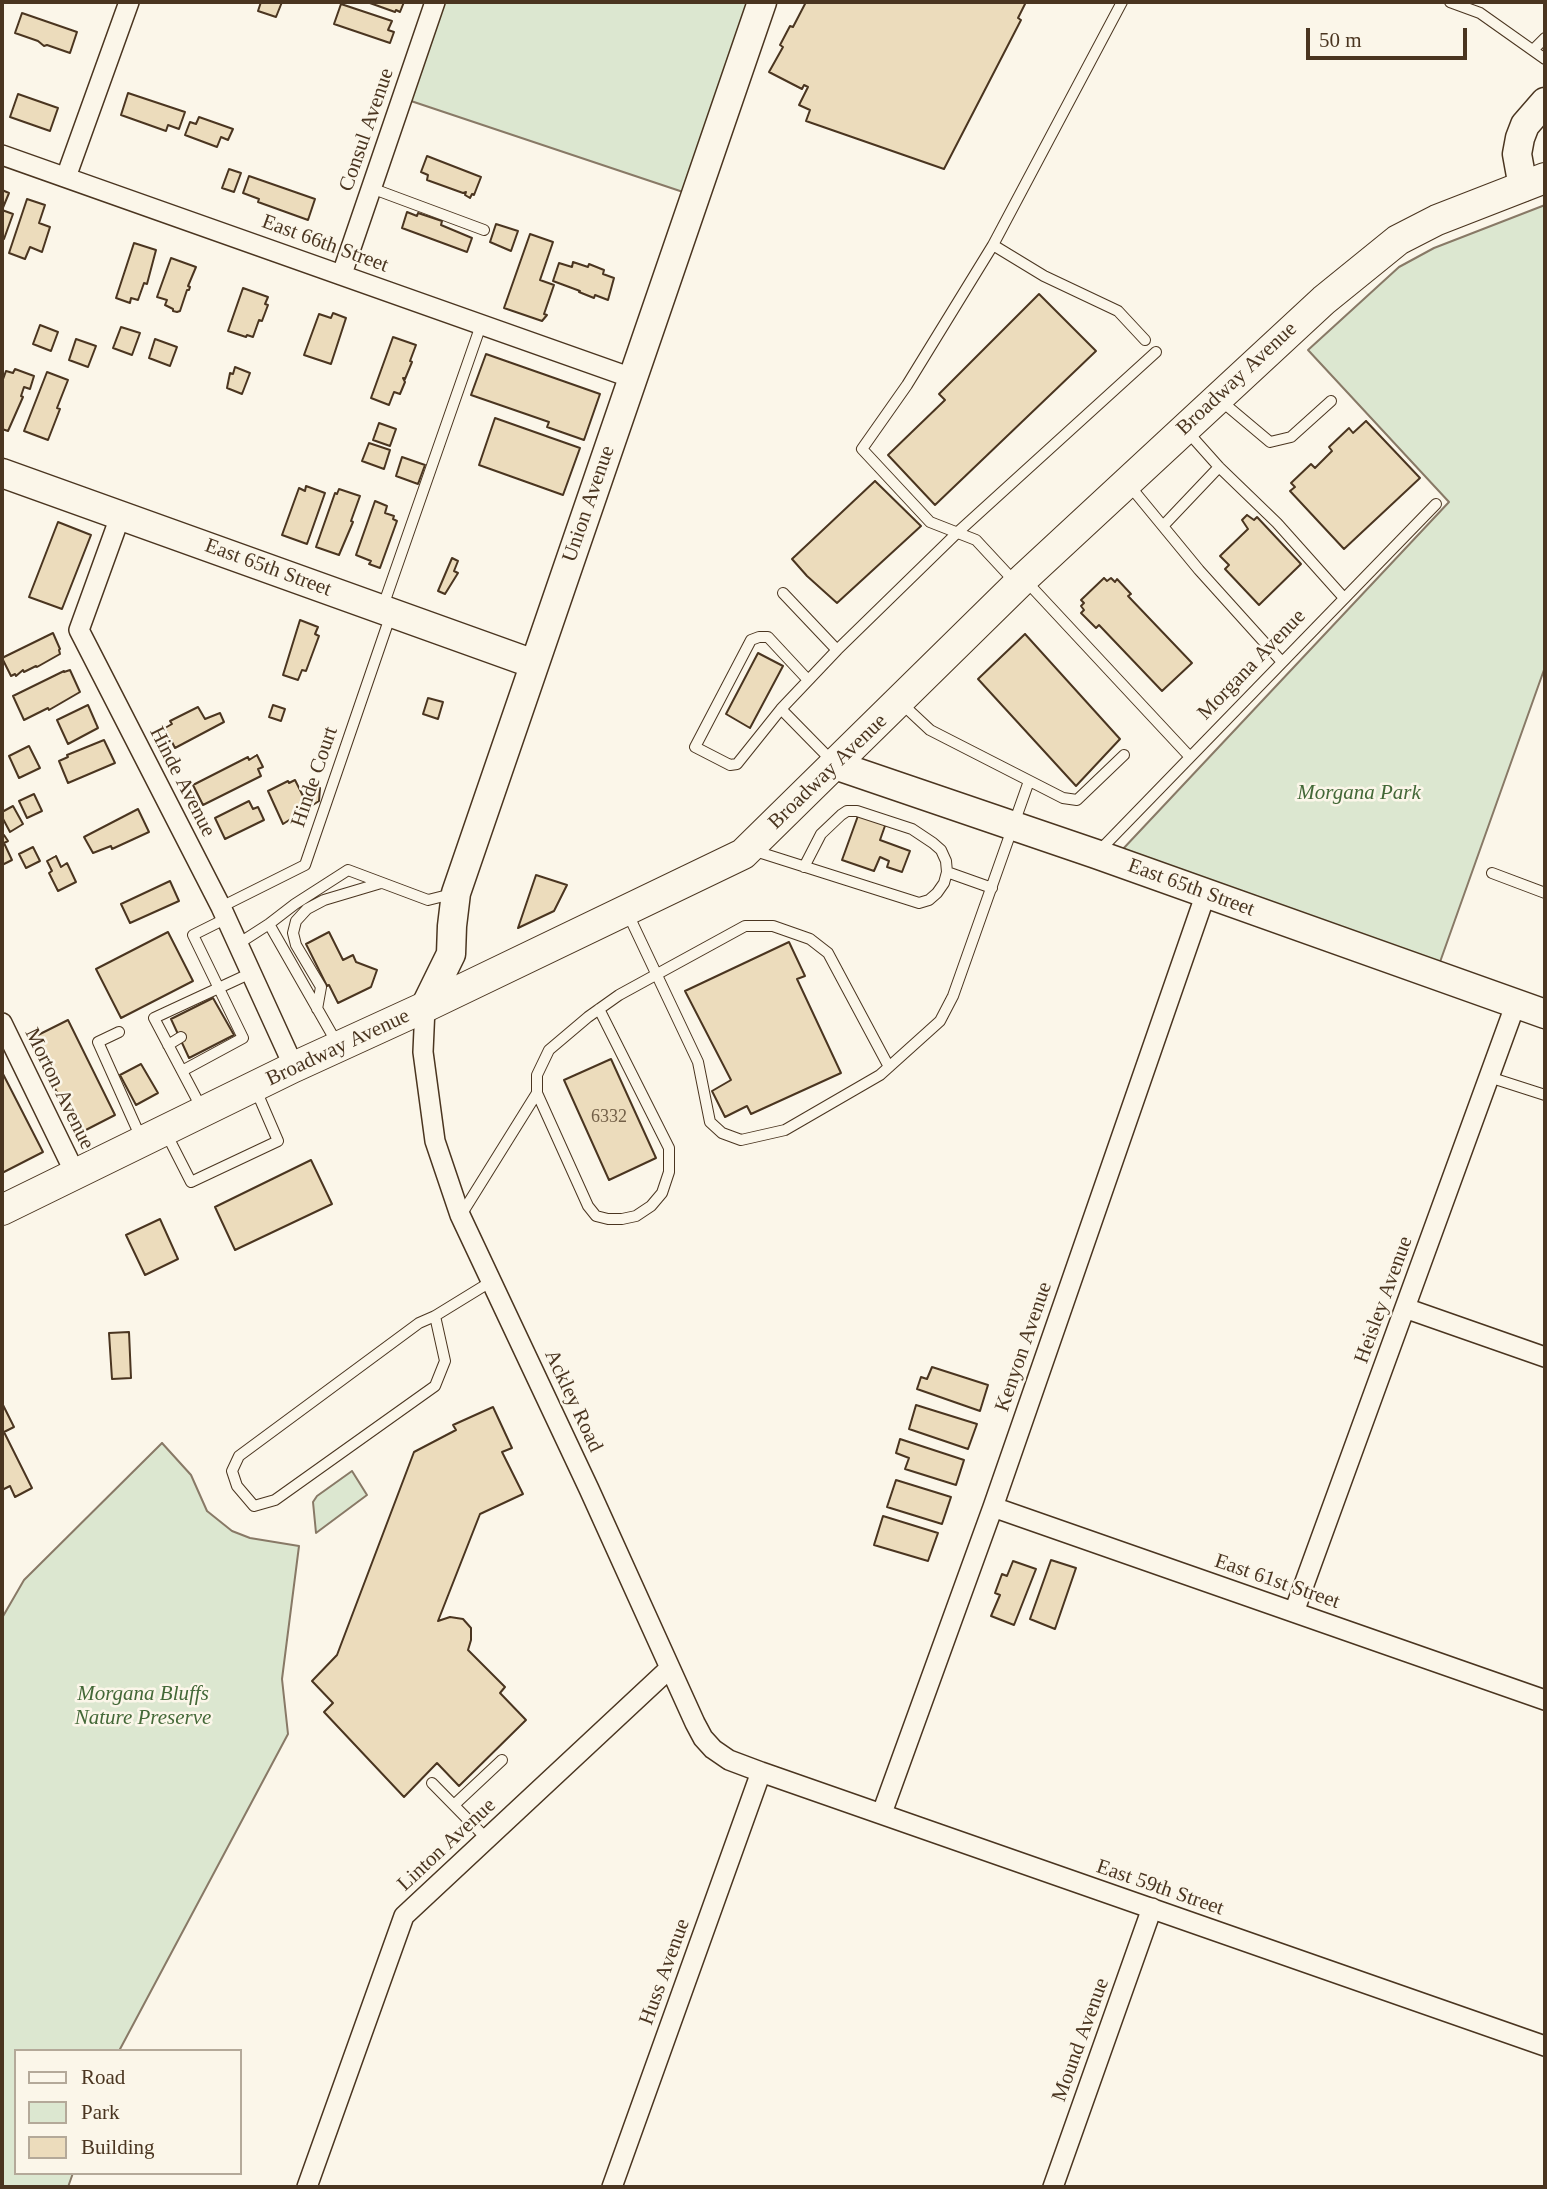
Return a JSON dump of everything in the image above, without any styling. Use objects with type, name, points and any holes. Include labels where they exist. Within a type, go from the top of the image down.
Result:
[{"type":"main road","name":"Broadway Avenue","points":[[2,1210],[294,1067],[743,854],[1021,581],[1321,302],[1398,240],[1437,220],[1534,182]]},
{"type":"street","points":[[66,177],[129,2]]},
{"type":"street","name":"Consul Avenue","points":[[342,274],[435,2]]},
{"type":"street","name":"Union Avenue","points":[[425,1007],[451,954],[456,893],[762,2]]},
{"type":"street","points":[[1534,182],[1517,154],[1525,125],[1545,102]]},
{"type":"street","name":"East 66th Street","points":[[2,155],[632,378]]},
{"type":"street","name":"East 65th Street","points":[[2,472],[534,664]]},
{"type":"street","name":"Hinde Avenue","points":[[121,514],[79,630],[223,913],[294,1067]]},
{"type":"street","name":"East 65th Street","points":[[835,765],[1014,825],[1545,1014]]},
{"type":"street","name":"Kenyon Avenue","points":[[882,1814],[993,1507],[1206,893]]},
{"type":"street","name":"Heisley Avenue","points":[[1294,1612],[1516,1003]]},
{"type":"street","name":"Ackley Road","points":[[425,1007],[423,1052],[435,1141],[460,1215],[703,1738],[729,1760],[761,1772]]},
{"type":"street","name":"Morton Avenue","points":[[3,1031],[76,1175]]},
{"type":"street","points":[[1405,1308],[1545,1357]]},
{"type":"street","name":"East 61st Street","points":[[993,1507],[1545,1700]]},
{"type":"street","name":"Linton Avenue","points":[[307,2187],[404,1916],[670,1668]]},
{"type":"street","name":"East 59th Street","points":[[761,1772],[1545,2046]]},
{"type":"street","name":"Huss Avenue","points":[[611,2187],[761,1772]]},
{"type":"street","name":"Mound Avenue","points":[[1053,2187],[1152,1908]]},
{"type":"lane","points":[[1122,2],[993,245],[907,385],[862,449],[930,522],[976,540],[1021,581],[1190,757]]},
{"type":"lane","points":[[1450,2],[1480,13],[1545,59]]},
{"type":"lane","points":[[1533,50],[1545,38]]},
{"type":"lane","points":[[371,188],[484,230]]},
{"type":"lane","points":[[993,245],[1044,276],[1118,311],[1145,340]]},
{"type":"lane","name":"Hinde Court","points":[[218,989],[193,935],[223,913],[305,865],[481,325]]},
{"type":"lane","points":[[808,680],[768,637],[751,640],[695,747],[730,765],[737,764],[808,680],[958,532],[1156,352]]},
{"type":"lane","points":[[1217,398],[1270,442],[1291,437],[1331,401]]},
{"type":"lane","points":[[1184,428],[1219,467],[1277,523],[1344,598]]},
{"type":"lane","points":[[1163,526],[1219,467]]},
{"type":"lane","points":[[1126,482],[1199,570],[1282,662]]},
{"type":"lane","name":"Morgana Avenue","points":[[1096,854],[1436,504]]},
{"type":"lane","points":[[783,593],[838,650]]},
{"type":"lane","points":[[900,702],[930,730],[1063,797],[1077,800],[1124,755]]},
{"type":"lane","points":[[782,709],[835,765]]},
{"type":"lane","points":[[626,910],[698,1062],[710,1122],[722,1133],[741,1140],[785,1130],[880,1075],[940,1021],[954,996],[1029,781]]},
{"type":"lane","points":[[748,849],[804,867],[919,903],[929,900],[937,893],[947,872],[941,850],[933,843],[912,829],[857,811],[847,811],[821,834],[804,867]]},
{"type":"lane","points":[[238,944],[348,870],[428,900],[456,893]]},
{"type":"lane","points":[[947,872],[992,888]]},
{"type":"lane","points":[[1492,873],[1545,893]]},
{"type":"lane","points":[[317,1009],[321,986],[296,945],[293,933],[296,920],[307,909],[324,900],[381,883]]},
{"type":"lane","points":[[269,924],[338,1046]]},
{"type":"lane","points":[[599,1009],[669,1148],[669,1172],[662,1193],[651,1206],[636,1216],[608,1219],[596,1216],[588,1206],[537,1093],[537,1076],[549,1050],[599,1009],[619,995],[745,926],[773,926],[810,939],[828,953],[889,1067]]},
{"type":"lane","points":[[203,1112],[155,1018],[251,973]]},
{"type":"lane","points":[[182,1071],[243,1038],[227,1016],[218,989]]},
{"type":"lane","points":[[119,1032],[98,1042],[154,1137],[191,1182],[278,1141],[254,1087]]},
{"type":"lane","points":[[168,1045],[181,1037]]},
{"type":"lane","points":[[1489,1077],[1545,1095]]},
{"type":"lane","points":[[460,1215],[537,1093]]},
{"type":"lane","points":[[435,1316],[444,1361],[435,1386],[275,1500],[254,1506],[237,1486],[232,1471],[239,1456],[419,1323],[492,1281]]},
{"type":"lane","points":[[454,1805],[502,1760]]},
{"type":"lane","points":[[432,1783],[487,1839]]},
{"type":"green space","points":[[436,2],[762,2],[695,196],[402,98]]},
{"type":"green space","name":"Morgana Park","points":[[1545,205],[1545,667],[1440,962],[1122,850],[1449,502],[1308,350],[1399,267],[1434,248]]},
{"type":"green space","name":"Morgana Bluffs Nature Preserve","points":[[162,1443],[191,1475],[207,1511],[232,1531],[250,1538],[299,1546],[282,1679],[288,1734],[120,2049],[14,2049],[14,2175],[72,2175],[68,2187],[2,2187],[2,1618],[24,1580]]},
{"type":"green space","points":[[352,1471],[367,1495],[316,1533],[313,1502],[317,1496]]},
{"type":"building","points":[[261,2],[282,2],[276,17],[258,11]]},
{"type":"building","points":[[367,2],[404,2],[400,12],[395,12]]},
{"type":"building","points":[[806,2],[1026,2],[1018,18],[1021,20],[944,169],[806,121],[810,110],[799,105],[808,87],[804,85],[802,89],[769,72],[783,47],[780,45],[790,26],[793,27]]},
{"type":"building","points":[[341,4],[392,21],[388,30],[394,32],[390,43],[334,24]]},
{"type":"building","points":[[22,13],[77,32],[70,53],[44,46],[38,41],[15,33]]},
{"type":"building","points":[[128,93],[185,112],[179,129],[168,125],[166,131],[121,115]]},
{"type":"building","points":[[18,94],[58,108],[50,131],[10,117]]},
{"type":"building","points":[[199,117],[233,129],[228,140],[221,137],[217,147],[185,135],[190,122],[196,124]]},
{"type":"building","points":[[427,156],[481,177],[474,195],[470,198],[465,195],[466,192],[427,180],[428,175],[421,172]]},
{"type":"building","points":[[229,169],[241,173],[234,192],[222,188]]},
{"type":"building","points":[[249,176],[315,199],[308,220],[258,202],[259,199],[243,193]]},
{"type":"building","points":[[2,190],[9,193],[2,210]]},
{"type":"building","points":[[27,199],[45,205],[39,223],[50,227],[42,252],[30,247],[25,259],[9,253]]},
{"type":"building","points":[[2,210],[13,214],[4,239],[2,238]]},
{"type":"building","points":[[407,212],[442,221],[441,225],[472,238],[467,252],[402,228]]},
{"type":"building","points":[[496,224],[518,231],[511,251],[490,242]]},
{"type":"building","points":[[530,234],[553,242],[540,280],[554,285],[544,314],[547,315],[542,321],[504,308]]},
{"type":"building","points":[[134,243],[156,250],[147,284],[144,283],[138,300],[131,298],[130,303],[116,298]]},
{"type":"building","points":[[171,258],[196,267],[188,286],[189,290],[180,311],[177,312],[165,305],[167,300],[157,297]]},
{"type":"building","points":[[573,262],[588,267],[589,264],[614,278],[608,300],[595,295],[594,298],[553,281],[559,263],[572,267]]},
{"type":"building","points":[[243,288],[268,297],[262,321],[259,320],[253,337],[228,331]]},
{"type":"building","points":[[1039,294],[1096,351],[935,505],[888,455],[945,400],[939,394]]},
{"type":"building","points":[[333,313],[346,318],[331,364],[304,355],[319,314],[331,318]]},
{"type":"building","points":[[40,325],[58,332],[51,351],[33,344]]},
{"type":"building","points":[[121,327],[140,333],[132,355],[113,348]]},
{"type":"building","points":[[393,337],[416,345],[410,361],[412,362],[405,379],[403,378],[405,382],[400,394],[394,392],[389,405],[371,398]]},
{"type":"building","points":[[76,339],[96,346],[88,367],[69,360]]},
{"type":"building","points":[[155,339],[177,347],[170,366],[149,358]]},
{"type":"building","points":[[486,354],[600,394],[584,440],[547,427],[549,422],[471,395]]},
{"type":"building","points":[[235,367],[250,373],[242,394],[227,388],[230,373],[233,374]]},
{"type":"building","points":[[15,369],[34,376],[30,389],[24,387],[23,397],[8,431],[2,429],[2,382],[6,371],[13,373]]},
{"type":"building","points":[[47,372],[68,380],[48,440],[24,431]]},
{"type":"building","points":[[495,418],[580,448],[563,495],[479,465]]},
{"type":"building","points":[[1366,421],[1420,478],[1344,549],[1290,491],[1295,487],[1291,483],[1311,464],[1315,468],[1332,451],[1329,447],[1349,428],[1353,433]]},
{"type":"building","points":[[379,423],[396,429],[390,446],[373,440]]},
{"type":"building","points":[[369,443],[390,450],[384,469],[362,461]]},
{"type":"building","points":[[402,457],[425,465],[418,484],[396,476]]},
{"type":"building","points":[[875,481],[921,526],[837,603],[792,559]]},
{"type":"building","points":[[306,486],[325,493],[307,544],[282,535],[299,488],[305,491]]},
{"type":"building","points":[[339,489],[360,496],[351,521],[353,522],[339,555],[316,547],[335,493],[337,494]]},
{"type":"building","points":[[375,501],[387,506],[385,513],[394,516],[393,519],[397,521],[380,568],[356,555]]},
{"type":"building","points":[[1247,515],[1254,520],[1257,517],[1301,564],[1259,605],[1225,569],[1229,565],[1220,556],[1248,529],[1242,520]]},
{"type":"building","points":[[58,522],[91,535],[62,609],[29,597]]},
{"type":"building","points":[[452,558],[458,561],[454,571],[458,573],[445,594],[438,591]]},
{"type":"building","points":[[1104,578],[1107,581],[1111,578],[1115,582],[1117,579],[1131,594],[1128,596],[1192,663],[1162,691],[1099,625],[1096,628],[1081,613],[1084,603],[1081,600]]},
{"type":"building","points":[[300,620],[318,627],[315,634],[319,636],[306,671],[302,670],[298,680],[283,675]]},
{"type":"building","points":[[53,633],[60,654],[37,667],[11,676],[2,658]]},
{"type":"building","points":[[1025,634],[1120,739],[1076,786],[978,679]]},
{"type":"building","points":[[758,653],[783,666],[750,728],[726,714]]},
{"type":"building","points":[[70,670],[80,692],[49,710],[48,708],[24,720],[13,696]]},
{"type":"building","points":[[428,698],[443,702],[438,719],[423,714]]},
{"type":"building","points":[[88,705],[98,728],[68,744],[57,720]]},
{"type":"building","points":[[273,705],[285,709],[281,721],[269,717]]},
{"type":"building","points":[[198,707],[205,719],[220,713],[224,722],[175,748],[165,728],[172,724],[170,721]]},
{"type":"building","points":[[104,740],[115,763],[68,783],[59,761]]},
{"type":"building","points":[[29,746],[40,768],[19,778],[9,756]]},
{"type":"building","points":[[257,755],[263,767],[258,769],[261,776],[203,805],[193,785]]},
{"type":"building","points":[[295,780],[303,796],[320,788],[319,801],[283,824],[268,791]]},
{"type":"building","points":[[34,794],[42,811],[27,818],[19,801]]},
{"type":"building","points":[[249,801],[253,809],[258,807],[264,820],[225,839],[215,818]]},
{"type":"building","points":[[13,806],[23,824],[10,832],[2,812]]},
{"type":"building","points":[[138,809],[149,832],[112,849],[111,846],[93,853],[84,837]]},
{"type":"building","points":[[859,813],[886,823],[880,840],[910,851],[902,872],[887,867],[889,861],[880,857],[874,871],[842,860]]},
{"type":"building","points":[[2,836],[8,841],[4,843],[12,860],[2,865]]},
{"type":"building","points":[[33,847],[40,861],[26,868],[19,854]]},
{"type":"building","points":[[56,856],[61,867],[67,863],[76,882],[58,891],[49,873],[52,871],[47,861]]},
{"type":"building","points":[[536,875],[567,885],[554,911],[518,928]]},
{"type":"building","points":[[170,881],[179,901],[130,923],[121,904]]},
{"type":"building","points":[[168,932],[193,981],[121,1018],[96,969]]},
{"type":"building","points":[[329,932],[343,960],[353,955],[356,962],[377,970],[371,987],[338,1003],[306,944]]},
{"type":"building","points":[[789,942],[805,976],[797,979],[841,1073],[751,1114],[747,1106],[725,1117],[712,1091],[731,1080],[685,991]]},
{"type":"building","points":[[213,998],[234,1035],[189,1058],[171,1019]]},
{"type":"building","points":[[68,1020],[115,1115],[78,1134],[30,1039]]},
{"type":"building","points":[[611,1059],[656,1158],[609,1180],[564,1080]]},
{"type":"building","points":[[141,1064],[158,1093],[136,1105],[120,1075]]},
{"type":"building","points":[[2,1072],[43,1152],[2,1173]]},
{"type":"building","points":[[311,1160],[332,1204],[235,1250],[215,1207]]},
{"type":"building","points":[[160,1219],[178,1259],[145,1275],[126,1235]]},
{"type":"building","points":[[129,1332],[131,1378],[112,1379],[109,1333]]},
{"type":"building","points":[[932,1367],[988,1385],[980,1411],[917,1389],[921,1377],[927,1379]]},
{"type":"building","points":[[2,1403],[14,1427],[4,1432],[32,1488],[15,1497],[10,1486],[2,1490]]},
{"type":"building","points":[[916,1405],[977,1424],[968,1449],[909,1429]]},
{"type":"building","points":[[493,1407],[512,1448],[502,1452],[523,1494],[480,1514],[438,1621],[450,1617],[463,1619],[471,1628],[468,1650],[505,1687],[500,1693],[526,1720],[459,1786],[437,1763],[404,1797],[324,1712],[333,1703],[312,1681],[337,1655],[414,1452],[456,1430],[453,1425]]},
{"type":"building","points":[[900,1439],[964,1460],[956,1485],[905,1469],[909,1458],[896,1453]]},
{"type":"building","points":[[896,1480],[951,1497],[942,1524],[887,1507]]},
{"type":"building","points":[[883,1516],[938,1533],[928,1561],[874,1545]]},
{"type":"building","points":[[1051,1560],[1076,1568],[1055,1629],[1030,1619]]},
{"type":"building","points":[[1013,1561],[1036,1569],[1014,1625],[991,1616],[1000,1595],[995,1593],[1002,1574],[1007,1576]]}]
